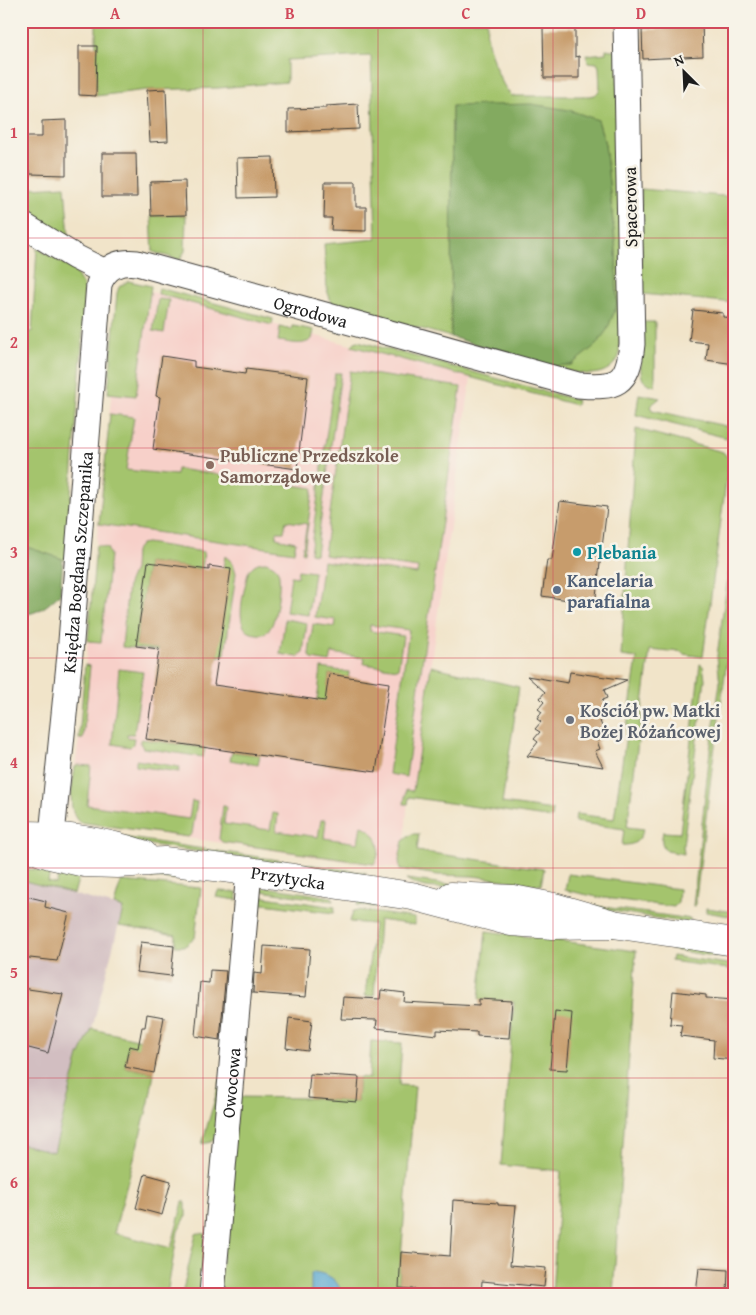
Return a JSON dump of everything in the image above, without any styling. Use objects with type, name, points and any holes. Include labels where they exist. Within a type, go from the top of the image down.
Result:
[{"type":"main road","name":"Przytycka","points":[[21,835],[51,845]]},
{"type":"main road","name":"Przytycka","points":[[21,844],[106,844],[164,861],[249,871],[412,896],[471,896],[513,899],[554,907],[613,924],[735,942]]},
{"type":"street","name":"Spacerowa","points":[[612,385],[622,378],[628,370],[632,344],[626,21]]},
{"type":"street","points":[[21,224],[75,257],[105,272]]},
{"type":"street","name":"Ogrodowa","points":[[105,272],[120,263],[137,263],[578,385],[599,387],[612,385]]},
{"type":"street","name":"Księdza Bogdana Szczepanika","points":[[51,845],[70,654],[99,284],[105,272]]},
{"type":"street","name":"Owocowa","points":[[212,1294],[249,871]]},
{"type":"shaded area","points":[[129,286],[471,377],[413,791],[408,797],[405,838],[399,863],[400,869],[79,822],[74,817],[72,799],[122,293]]},
{"type":"shaded area","points":[[21,880],[123,908],[92,1029],[79,1056],[54,1152],[21,1144]]},
{"type":"green space","points":[[96,21],[487,21],[487,37],[490,52],[503,85],[512,96],[595,95],[600,90],[599,67],[597,63],[588,62],[586,55],[606,53],[606,49],[617,51],[622,230],[619,357],[605,371],[597,373],[578,373],[549,366],[617,305],[616,251],[605,144],[598,120],[452,106],[451,337],[332,304],[327,290],[324,244],[376,239],[371,56],[287,60],[287,82],[218,88],[147,90],[96,96]]},
{"type":"green space","points":[[531,104],[569,110],[598,120],[605,144],[616,251],[617,305],[607,330],[596,345],[571,365],[549,366],[451,337],[452,106]]},
{"type":"green space","points":[[65,186],[69,237],[30,213],[31,188]]},
{"type":"green space","points":[[641,189],[735,197],[735,303],[642,294]]},
{"type":"green space","points":[[186,215],[185,251],[180,260],[153,252],[151,216]]},
{"type":"green space","points":[[37,248],[74,270],[84,287],[84,318],[66,561],[21,551],[21,332],[32,332]]},
{"type":"green space","points":[[128,281],[151,286],[136,396],[108,393],[117,293],[119,287]]},
{"type":"green space","points":[[159,288],[273,319],[272,325],[158,294]]},
{"type":"green space","points":[[158,299],[169,300],[164,333],[153,331]]},
{"type":"green space","points":[[644,322],[655,322],[655,386],[645,382],[642,377],[641,353]]},
{"type":"green space","points":[[293,326],[314,330],[312,339],[305,343],[278,341],[280,327],[292,330]]},
{"type":"green space","points":[[358,341],[577,400],[576,405],[351,346]]},
{"type":"green space","points":[[350,371],[461,387],[406,777],[389,774],[409,630],[370,625],[370,631],[403,636],[398,669],[364,664],[365,658],[332,653],[330,662],[312,659],[309,654],[313,624],[335,627],[336,620],[315,617],[323,561],[417,574],[418,568],[324,555]]},
{"type":"green space","points":[[335,373],[341,373],[316,554],[310,553]]},
{"type":"green space","points":[[639,394],[660,398],[650,406],[652,410],[735,428],[735,440],[636,415]]},
{"type":"green space","points":[[110,414],[134,417],[126,470],[176,475],[177,469],[313,488],[304,553],[302,552],[307,524],[286,521],[284,532],[277,532],[276,538],[296,542],[294,552],[99,524]]},
{"type":"green space","points":[[636,429],[723,452],[729,459],[703,657],[672,650],[670,652],[650,650],[627,827],[644,829],[636,841],[622,845],[624,829],[575,822],[576,814],[614,819],[637,658],[621,656]]},
{"type":"green space","points":[[735,525],[735,603],[695,906],[693,906],[710,751],[720,683],[717,656]]},
{"type":"green space","points":[[147,543],[204,552],[202,569],[148,562],[136,645],[164,651],[122,647],[128,584],[134,570],[135,551],[141,544]]},
{"type":"green space","points":[[21,545],[63,559],[60,594],[38,611],[27,614],[21,614]]},
{"type":"green space","points":[[96,545],[107,548],[110,555],[101,642],[88,641]]},
{"type":"green space","points":[[225,556],[233,563],[236,573],[225,654],[218,657],[223,568]]},
{"type":"green space","points":[[266,562],[275,566],[278,571],[279,591],[272,624],[269,630],[259,634],[249,632],[244,626],[241,618],[241,609],[248,573],[255,564]]},
{"type":"green space","points":[[298,570],[314,572],[308,615],[286,612],[291,576],[297,577]]},
{"type":"green space","points":[[285,619],[307,623],[303,653],[298,657],[280,654]]},
{"type":"green space","points":[[700,664],[703,666],[705,679],[683,845],[684,854],[667,851],[662,838],[663,832],[680,833]]},
{"type":"green space","points":[[85,665],[90,666],[83,739],[79,739]]},
{"type":"green space","points":[[431,666],[519,687],[502,803],[553,810],[552,818],[409,797],[408,804],[404,804],[406,790],[413,791]]},
{"type":"green space","points":[[321,668],[349,672],[348,682],[345,677],[329,674],[326,704],[317,702]]},
{"type":"green space","points":[[119,669],[143,672],[134,734],[127,734],[127,737],[134,738],[133,744],[130,747],[112,744]]},
{"type":"green space","points":[[141,739],[205,748],[203,757],[143,748],[140,743]]},
{"type":"green space","points":[[232,752],[260,755],[258,765],[230,760]]},
{"type":"green space","points":[[136,760],[180,767],[179,772],[136,766]]},
{"type":"green space","points":[[78,765],[91,766],[87,805],[189,819],[192,801],[197,802],[192,834],[188,837],[79,822],[75,817],[71,804],[75,767]]},
{"type":"green space","points":[[223,806],[226,806],[224,824],[270,830],[273,813],[278,814],[276,831],[318,837],[321,820],[326,820],[324,838],[358,843],[361,825],[372,832],[378,841],[379,852],[374,864],[222,842],[219,839]]},
{"type":"green space","points":[[412,834],[419,834],[417,851],[544,869],[541,885],[473,876],[438,875],[400,869],[399,860],[403,841]]},
{"type":"green space","points":[[115,836],[367,873],[358,875],[132,842]]},
{"type":"green space","points":[[21,868],[50,872],[48,882],[56,884],[59,874],[79,876],[74,894],[21,880]]},
{"type":"green space","points":[[155,874],[198,876],[201,881],[151,878]]},
{"type":"green space","points":[[568,874],[679,889],[678,903],[674,907],[597,897],[565,890]]},
{"type":"green space","points":[[406,879],[444,884],[475,885],[431,888]]},
{"type":"green space","points":[[121,881],[201,888],[195,938],[185,946],[175,946],[176,935],[119,926],[123,908],[114,905]]},
{"type":"green space","points":[[266,887],[332,897],[333,901],[261,891]]},
{"type":"green space","points":[[218,891],[237,892],[237,900],[216,897]]},
{"type":"green space","points":[[258,896],[335,907],[334,913],[256,903]]},
{"type":"green space","points":[[359,900],[413,908],[414,912],[357,905]]},
{"type":"green space","points":[[596,906],[691,919],[688,923],[600,909]]},
{"type":"green space","points":[[706,908],[735,912],[735,917],[706,912]]},
{"type":"green space","points":[[353,911],[415,918],[415,925],[379,920],[374,996],[365,996],[374,924],[350,922]]},
{"type":"green space","points":[[486,931],[636,951],[613,1294],[552,1294],[561,1171],[501,1165],[514,1002],[479,999]]},
{"type":"green space","points":[[674,945],[735,954],[735,959],[672,950]]},
{"type":"green space","points":[[672,956],[735,965],[735,970],[671,961]]},
{"type":"green space","points":[[92,1029],[142,1040],[141,1049],[129,1046],[125,1067],[154,1073],[149,1102],[114,1233],[171,1248],[183,1202],[186,1202],[186,1217],[178,1231],[167,1294],[21,1294],[21,1144],[54,1152],[79,1056]]},
{"type":"green space","points":[[371,1041],[402,1043],[399,1085],[415,1086],[398,1294],[219,1294],[237,1097],[305,1098],[357,1102],[359,1077],[369,1078]]},
{"type":"green space","points":[[221,1078],[217,1137],[211,1142],[202,1144]]},
{"type":"green space","points":[[196,1234],[206,1234],[205,1294],[182,1294]]},
{"type":"water","points":[[314,1272],[332,1278],[338,1285],[341,1294],[311,1294],[311,1274]]},
{"type":"building","points":[[680,21],[702,21],[703,56],[643,59],[642,30],[665,29],[665,24],[680,23]]},
{"type":"building","points":[[543,28],[575,28],[575,57],[579,56],[579,78],[544,78]]},
{"type":"building","points":[[79,46],[97,46],[96,96],[79,95]]},
{"type":"building","points":[[166,89],[168,141],[150,142],[147,90]]},
{"type":"building","points":[[358,104],[359,129],[288,132],[288,109],[326,108],[326,106]]},
{"type":"building","points":[[66,120],[66,175],[30,174],[30,170],[24,170],[24,137],[42,137],[42,121]]},
{"type":"building","points":[[102,153],[136,153],[137,197],[102,197]]},
{"type":"building","points":[[273,157],[274,197],[238,198],[237,158]]},
{"type":"building","points":[[185,181],[186,215],[151,216],[150,182]]},
{"type":"building","points":[[325,182],[356,182],[356,207],[366,207],[366,231],[331,230],[332,218],[324,218]]},
{"type":"building","points":[[693,310],[723,313],[723,317],[735,318],[735,364],[706,360],[708,343],[689,341]]},
{"type":"building","points":[[162,356],[194,361],[194,367],[245,374],[246,369],[308,377],[297,469],[153,449],[160,397],[156,396]]},
{"type":"building","name":"Plebania","points":[[560,501],[607,507],[595,604],[542,596],[547,560],[552,560]]},
{"type":"building","points":[[148,562],[209,570],[209,566],[231,569],[214,685],[325,701],[329,674],[389,683],[376,772],[146,739],[159,649],[136,646]]},
{"type":"building","name":"Kościół pw. Matki Bożej Różańcowej","points":[[570,672],[627,680],[604,690],[607,698],[602,700],[606,708],[601,711],[605,719],[600,721],[603,729],[598,731],[602,739],[597,741],[600,749],[595,751],[603,767],[527,756],[538,742],[534,739],[540,732],[535,729],[541,722],[537,719],[542,712],[538,709],[544,702],[540,698],[545,692],[527,676],[568,683]]},
{"type":"building","points":[[21,895],[46,901],[45,907],[69,913],[57,961],[21,957]]},
{"type":"building","points":[[141,942],[174,946],[171,976],[137,972]]},
{"type":"building","points":[[264,946],[310,949],[306,997],[253,993],[254,973],[262,974]]},
{"type":"building","points":[[210,970],[226,971],[220,1040],[195,1036],[200,982],[209,983]]},
{"type":"building","points":[[21,988],[63,994],[48,1053],[21,1046]]},
{"type":"building","points":[[381,990],[405,993],[404,1002],[479,1006],[479,999],[512,1001],[509,1038],[477,1036],[477,1032],[437,1030],[437,1035],[376,1028],[377,1020],[341,1019],[343,997],[380,999]]},
{"type":"building","points":[[673,991],[706,995],[706,998],[735,1000],[735,1060],[713,1058],[714,1040],[680,1036],[682,1025],[670,1024]]},
{"type":"building","points":[[555,1011],[572,1013],[567,1070],[550,1069]]},
{"type":"building","points":[[147,1014],[164,1017],[154,1073],[125,1067],[129,1046],[138,1048],[142,1027],[145,1027]]},
{"type":"building","points":[[289,1018],[312,1021],[308,1051],[286,1048]]},
{"type":"building","points":[[310,1074],[359,1077],[357,1102],[308,1098]]},
{"type":"building","points":[[145,1174],[171,1181],[162,1215],[136,1208]]},
{"type":"building","points":[[453,1200],[516,1206],[510,1265],[546,1268],[544,1287],[482,1281],[481,1294],[448,1294],[448,1292],[399,1288],[401,1252],[450,1256]]},
{"type":"building","points":[[699,1268],[728,1270],[727,1294],[696,1294]]},
{"type":"place","name":"Publiczne Przedszkole Samorządowe","points":[[210,465]]},
{"type":"place","name":"Plebania","points":[[577,552]]},
{"type":"place","name":"Kancelaria parafialna","points":[[557,590]]},
{"type":"place","name":"Kościół pw. Matki Bożej Różańcowej","points":[[570,720]]}]
